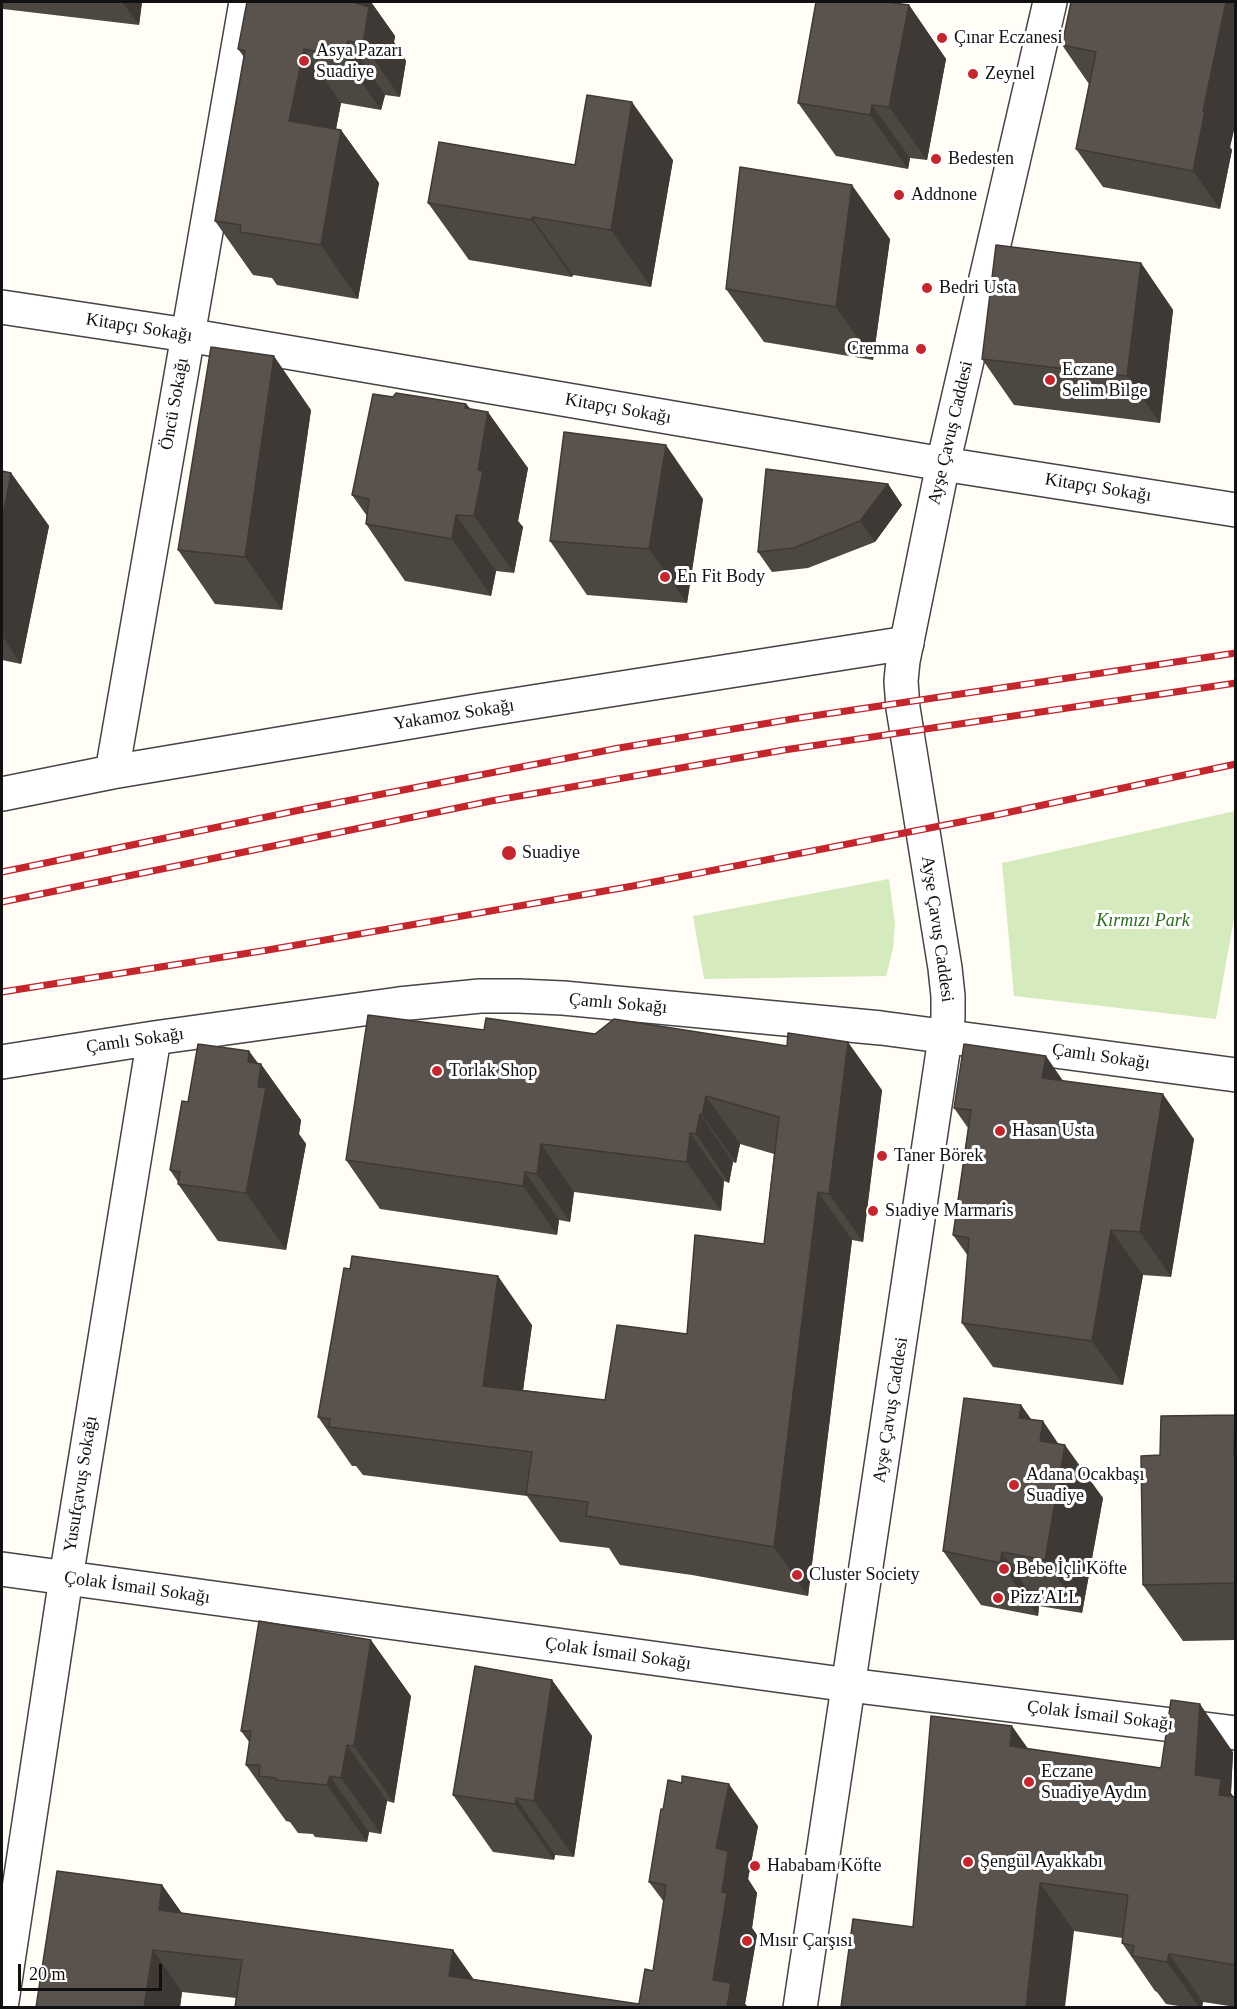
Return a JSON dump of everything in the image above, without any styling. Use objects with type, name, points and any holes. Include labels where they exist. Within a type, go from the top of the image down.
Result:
[{"type":"street","name":"Öncü Sokağı","points":[[112,772],[246,2]]},
{"type":"street","name":"Ayşe Çavuş Caddesi","points":[[800,2007],[947,1036],[949,1006],[947,984],[903,708],[901,681],[943,464],[1050,2]]},
{"type":"street","name":"Kitapçı Sokağı","points":[[2,307],[187,335],[943,464],[1236,510]]},
{"type":"street","name":"Yakamoz Sokağı","points":[[2,794],[112,772],[488,709],[907,643]]},
{"type":"street","name":"Çamlı Sokağı","points":[[2,1062],[399,1004],[480,996],[563,998],[881,1028],[1236,1075]]},
{"type":"street","name":"Yusufçavuş Sokağı","points":[[2,2001],[66,1578],[154,1038]]},
{"type":"street","name":"Çolak İsmail Sokağı","points":[[2,1569],[849,1685],[1236,1733]]},
{"type":"green space","name":"Kırmızı Park","points":[[1235,811],[1235,913],[1216,1019],[1014,996],[1002,863]]},
{"type":"green space","points":[[889,879],[895,924],[893,949],[886,976],[704,979],[693,916]]},
{"type":"building","points":[[247,2],[353,2],[369,7],[363,44],[348,41],[344,57],[304,49],[289,121],[341,130],[321,245],[240,232],[241,225],[215,221],[245,51],[238,49]]},
{"type":"building","points":[[816,2],[887,2],[909,5],[889,107],[872,105],[870,115],[798,103]]},
{"type":"building","points":[[1071,2],[1226,2],[1193,171],[1076,149],[1096,52],[1062,45]]},
{"type":"building","points":[[587,95],[632,102],[611,230],[428,203],[439,142],[575,165]]},
{"type":"building","points":[[740,167],[852,185],[836,307],[726,289]]},
{"type":"building","points":[[996,245],[1141,263],[1127,376],[982,359]]},
{"type":"building","points":[[211,347],[274,356],[245,557],[178,550]]},
{"type":"building","points":[[396,393],[466,404],[465,408],[488,412],[478,470],[483,471],[474,516],[456,515],[452,539],[366,524],[369,499],[352,495],[373,394],[393,397]]},
{"type":"building","points":[[564,432],[666,445],[649,549],[550,541]]},
{"type":"building","points":[[766,469],[888,484],[860,521],[794,548],[758,552]]},
{"type":"building","points":[[2,471],[11,473],[2,521]]},
{"type":"building","points":[[368,1015],[484,1030],[486,1018],[595,1034],[614,1019],[787,1046],[788,1033],[848,1042],[829,1194],[818,1192],[774,1547],[586,1516],[588,1502],[526,1494],[532,1452],[329,1427],[330,1419],[318,1417],[344,1268],[350,1269],[352,1256],[498,1276],[483,1386],[605,1400],[617,1325],[687,1334],[695,1235],[764,1244],[779,1117],[706,1096],[696,1134],[690,1133],[687,1162],[541,1144],[537,1174],[525,1172],[523,1186],[346,1160]]},
{"type":"building","points":[[198,1044],[249,1051],[248,1062],[261,1064],[258,1087],[266,1088],[246,1193],[178,1184],[180,1172],[170,1170],[182,1101],[188,1102]]},
{"type":"building","points":[[964,1044],[1046,1056],[1042,1078],[1163,1094],[1140,1232],[1111,1230],[1092,1341],[962,1323],[969,1238],[953,1235],[971,1110],[954,1108]]},
{"type":"building","points":[[964,1398],[1021,1405],[1019,1418],[1043,1421],[1040,1441],[1065,1445],[1045,1560],[1002,1552],[1000,1563],[943,1551]]},
{"type":"building","points":[[1235,1415],[1236,1583],[1143,1585],[1141,1456],[1160,1455],[1161,1416]]},
{"type":"building","points":[[259,1621],[371,1640],[354,1746],[347,1745],[341,1778],[330,1776],[327,1785],[275,1780],[276,1778],[259,1776],[260,1765],[246,1765],[251,1731],[241,1731]]},
{"type":"building","points":[[475,1666],[552,1680],[534,1801],[516,1798],[515,1804],[453,1795]]},
{"type":"building","points":[[1171,1700],[1200,1704],[1195,1775],[1221,1779],[1219,1795],[1236,1797],[1236,1965],[1169,1954],[1167,1962],[1132,1956],[1134,1946],[1122,1943],[1128,1895],[1040,1883],[1026,2007],[841,2007],[853,1919],[913,1927],[931,1716],[1012,1726],[1010,1746],[1161,1768]]},
{"type":"building","points":[[682,1776],[729,1784],[716,1848],[728,1851],[722,1892],[727,1893],[713,1980],[731,1983],[727,2007],[235,2007],[242,1960],[153,1950],[144,2007],[36,2007],[57,1871],[162,1885],[159,1910],[453,1950],[449,1976],[639,2004],[645,1969],[653,1971],[666,1885],[649,1882],[661,1809],[663,1810],[668,1780],[682,1783]]},
{"type":"railway","points":[[2,872],[300,810],[619,748],[799,718],[1236,653]]},
{"type":"railway","points":[[2,902],[491,801],[784,750],[1236,683]]},
{"type":"railway","points":[[2,992],[268,950],[633,886],[996,815],[1236,764]]},
{"type":"place","name":"Çınar Eczanesi","points":[[942,38]]},
{"type":"place","name":"Asya Pazarı Suadiye","points":[[304,61]]},
{"type":"place","name":"Zeynel","points":[[973,74]]},
{"type":"place","name":"Bedesten","points":[[936,159]]},
{"type":"place","name":"Addnone","points":[[899,195]]},
{"type":"place","name":"Bedri Usta","points":[[927,288]]},
{"type":"place","name":"Cremma","points":[[921,349]]},
{"type":"place","name":"Eczane Selim Bilge","points":[[1050,380]]},
{"type":"place","name":"En Fit Body","points":[[665,577]]},
{"type":"place","name":"Suadiye","points":[[509,853]]},
{"type":"place","name":"Torlak Shop","points":[[437,1071]]},
{"type":"place","name":"Hasan Usta","points":[[1000,1131]]},
{"type":"place","name":"Taner Börek","points":[[882,1156]]},
{"type":"place","name":"Sıadiye Marmaris","points":[[873,1211]]},
{"type":"place","name":"Adana Ocakbaşı Suadiye","points":[[1014,1485]]},
{"type":"place","name":"Bebe İçli Köfte","points":[[1004,1569]]},
{"type":"place","name":"Cluster Society","points":[[797,1575]]},
{"type":"place","name":"Pizz'ALL","points":[[998,1598]]},
{"type":"place","name":"Eczane Suadiye Aydın","points":[[1029,1782]]},
{"type":"place","name":"Şengül Ayakkabı","points":[[968,1862]]},
{"type":"place","name":"Hababam Köfte","points":[[755,1866]]},
{"type":"place","name":"Mısır Çarşısı","points":[[747,1941]]}]
